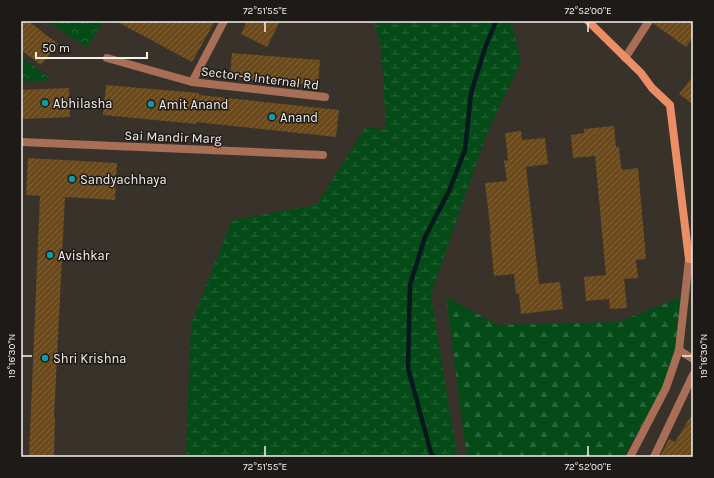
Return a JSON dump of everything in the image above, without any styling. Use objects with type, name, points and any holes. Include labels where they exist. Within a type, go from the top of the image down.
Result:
[{"type":"street","name":"Sector-8 Internal Rd","points":[[192,82],[224,21]]},
{"type":"street","points":[[588,21],[641,73],[652,88],[670,105],[691,258],[679,350],[666,388],[630,457]]},
{"type":"street","points":[[624,58],[649,21]]},
{"type":"street","name":"Sector-8 Internal Rd","points":[[107,58],[192,82],[325,97]]},
{"type":"street","name":"Sai Mandir Marg","points":[[21,142],[323,155]]},
{"type":"street","points":[[679,350],[693,359]]},
{"type":"street","points":[[654,457],[693,375]]},
{"type":"green space","points":[[46,21],[104,21],[87,47]]},
{"type":"green space","points":[[374,21],[511,21],[521,61],[486,136],[431,294],[457,457],[188,457],[186,453],[191,324],[232,220],[316,205],[366,127],[386,130],[381,46]]},
{"type":"green space","points":[[21,57],[52,80],[21,82]]},
{"type":"green space","points":[[446,297],[498,325],[618,322],[682,297],[680,336],[665,383],[624,457],[469,457],[465,445]]},
{"type":"building","points":[[21,21],[28,21],[58,44],[41,65],[21,50]]},
{"type":"building","points":[[116,21],[215,21],[192,62]]},
{"type":"building","points":[[247,21],[280,21],[267,47],[241,34]]},
{"type":"building","points":[[654,21],[693,21],[693,37],[686,47],[654,24]]},
{"type":"building","points":[[232,53],[320,60],[318,85],[230,78]]},
{"type":"building","points":[[693,76],[693,104],[679,94]]},
{"type":"building","points":[[106,85],[199,93],[199,95],[339,110],[336,137],[196,122],[196,124],[103,115]]},
{"type":"building","name":"Abhilasha","points":[[69,88],[70,117],[21,119],[21,90]]},
{"type":"building","points":[[614,126],[616,147],[619,147],[622,170],[638,168],[646,259],[636,260],[638,278],[624,279],[627,308],[610,309],[609,299],[586,301],[584,277],[606,275],[595,156],[573,158],[571,135],[584,133],[584,129]]},
{"type":"building","points":[[521,131],[522,140],[545,138],[548,164],[526,167],[539,284],[560,282],[563,309],[521,314],[519,293],[516,294],[514,274],[494,276],[485,183],[507,181],[504,161],[508,160],[505,133]]},
{"type":"building","points":[[28,158],[117,163],[115,200],[65,197],[54,417],[54,457],[29,457],[40,196],[26,195]]},
{"type":"building","points":[[693,413],[693,457],[660,457],[669,439],[675,442]]},
{"type":"waterway","points":[[434,457],[431,453],[408,368],[410,285],[425,237],[449,191],[465,150],[471,93],[485,48],[496,21]]},
{"type":"place","name":"Abhilasha","points":[[45,103]]},
{"type":"place","name":"Amit Anand","points":[[151,104]]},
{"type":"place","name":"Anand","points":[[272,117]]},
{"type":"place","name":"Sandyachhaya","points":[[72,179]]},
{"type":"place","name":"Avishkar","points":[[50,255]]},
{"type":"place","name":"Shri Krishna","points":[[45,358]]}]
